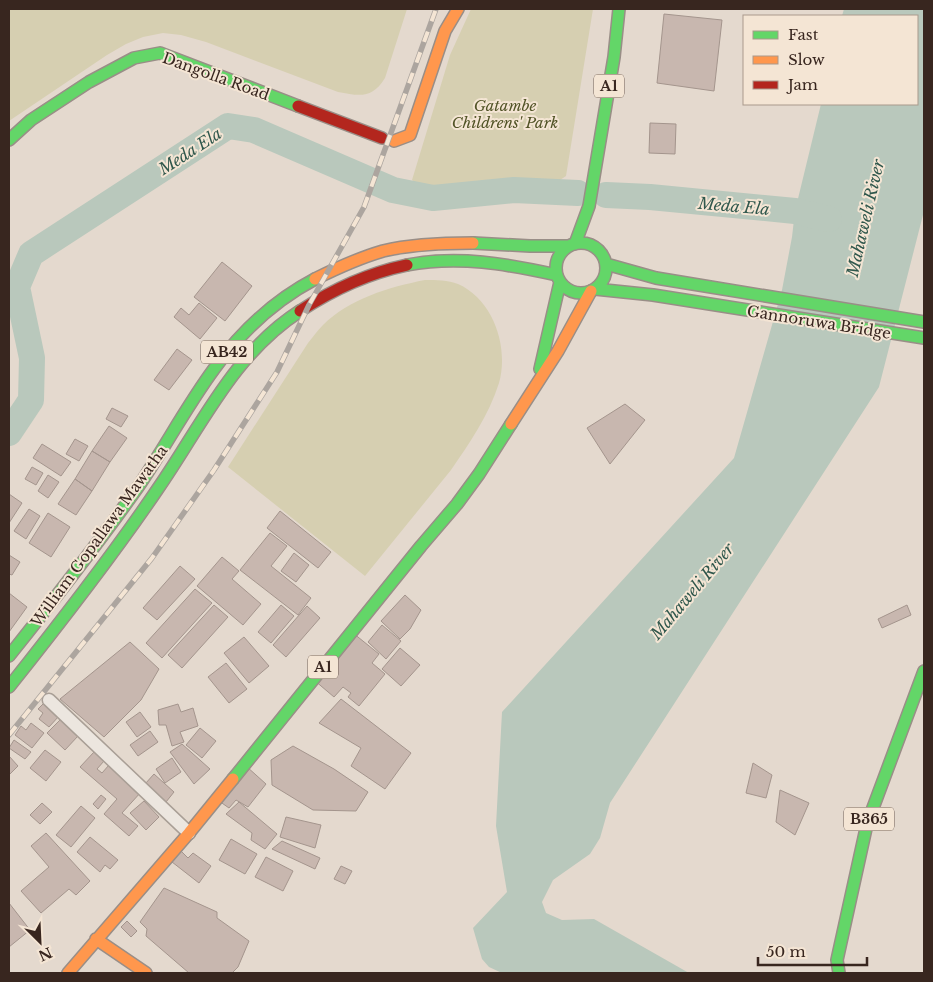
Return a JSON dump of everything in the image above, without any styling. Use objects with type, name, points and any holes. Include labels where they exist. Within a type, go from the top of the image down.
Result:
[{"type":"main road","points":[[394,142],[410,135],[446,31],[458,9]]},
{"type":"main road","name":"A1","points":[[572,245],[589,206],[614,57],[618,9]]},
{"type":"main road","name":"Dangolla Road","points":[[9,140],[31,120],[89,82],[134,58],[160,54],[382,138]]},
{"type":"main road","name":"A1","points":[[589,206],[594,221]]},
{"type":"main road","points":[[598,236],[600,252],[606,264],[606,273],[602,282],[594,290],[583,293],[574,292],[566,288],[559,279],[556,264],[561,254],[572,245],[584,244],[593,246],[600,252]]},
{"type":"main road","name":"William Gopallawa Mawatha","points":[[9,656],[142,482],[219,362],[234,343],[265,312],[327,273],[385,251],[449,242],[525,246],[572,245]]},
{"type":"main road","name":"William Gopallawa Mawatha","points":[[9,687],[61,622],[130,530],[234,372],[250,352],[284,321],[309,305],[355,281],[387,270],[420,262],[475,260],[525,268],[559,279]]},
{"type":"main road","name":"Gannoruwa Bridge","points":[[606,264],[656,278],[924,322]]},
{"type":"main road","name":"A1","points":[[536,384],[559,279]]},
{"type":"main road","name":"A1","points":[[68,973],[189,832],[457,504],[506,433],[594,290]]},
{"type":"main road","name":"Gannoruwa Bridge","points":[[594,290],[653,295],[924,338]]},
{"type":"main road","name":"B365","points":[[839,973],[837,960],[867,824],[924,671]]},
{"type":"main road","points":[[96,939],[146,973]]},
{"type":"street","points":[[49,700],[189,832]]},
{"type":"green space","points":[[9,9],[407,9],[385,78],[370,93],[359,95],[338,92],[206,42],[181,35],[163,33],[143,37],[126,44],[9,121]]},
{"type":"green space","name":"Gatambe Childrens' Park","points":[[471,9],[593,9],[566,176],[557,182],[421,189],[412,180],[450,55]]},
{"type":"green space","points":[[425,280],[446,281],[458,284],[471,291],[481,301],[496,326],[502,355],[502,369],[495,395],[484,418],[451,470],[365,576],[228,467],[308,343],[323,325],[345,308],[370,295]]},
{"type":"water","name":"Mahaweli River","points":[[844,9],[924,9],[924,211],[879,387],[610,803],[600,838],[590,854],[553,880],[542,902],[546,913],[562,920],[594,919],[689,973],[502,973],[489,967],[482,959],[473,928],[507,892],[496,826],[502,712],[734,458],[782,290],[795,211],[821,105],[918,105],[918,15],[842,15]]},
{"type":"building","points":[[664,14],[722,20],[714,91],[657,83]]},
{"type":"building","points":[[650,123],[676,124],[675,154],[649,153]]},
{"type":"building","points":[[222,262],[252,286],[225,321],[194,297]]},
{"type":"building","points":[[199,303],[217,318],[200,339],[174,317],[181,308],[189,315]]},
{"type":"building","points":[[177,349],[192,360],[169,390],[154,380]]},
{"type":"building","points":[[625,404],[645,420],[610,464],[587,428]]},
{"type":"building","points":[[112,408],[128,416],[121,427],[106,419]]},
{"type":"building","points":[[109,426],[127,438],[110,462],[92,451]]},
{"type":"building","points":[[75,439],[88,446],[79,461],[66,454]]},
{"type":"building","points":[[42,444],[71,462],[61,476],[33,458]]},
{"type":"building","points":[[92,451],[110,462],[92,491],[75,479]]},
{"type":"building","points":[[32,467],[43,473],[36,485],[25,479]]},
{"type":"building","points":[[48,475],[59,482],[48,498],[38,491]]},
{"type":"building","points":[[75,479],[92,491],[76,515],[58,504]]},
{"type":"building","points":[[9,494],[22,503],[9,523]]},
{"type":"building","points":[[29,509],[40,516],[26,539],[14,531]]},
{"type":"building","points":[[280,511],[331,552],[318,568],[267,528]]},
{"type":"building","points":[[48,513],[70,527],[51,557],[29,543]]},
{"type":"building","points":[[270,533],[287,546],[271,566],[311,598],[298,615],[240,570]]},
{"type":"building","points":[[294,553],[309,565],[296,582],[281,571]]},
{"type":"building","points":[[9,555],[20,562],[12,575],[9,574]]},
{"type":"building","points":[[222,557],[239,571],[232,579],[261,604],[243,625],[197,586]]},
{"type":"building","points":[[180,566],[195,579],[157,620],[143,608]]},
{"type":"building","points":[[195,589],[212,603],[162,658],[146,643]]},
{"type":"building","points":[[9,593],[27,607],[9,632]]},
{"type":"building","points":[[405,595],[421,610],[410,629],[400,639],[381,621]]},
{"type":"building","points":[[214,605],[228,617],[182,668],[168,655]]},
{"type":"building","points":[[281,605],[294,616],[271,643],[258,632]]},
{"type":"building","points":[[907,605],[911,615],[882,628],[878,619]]},
{"type":"building","points":[[307,606],[320,618],[286,657],[273,645]]},
{"type":"building","points":[[382,625],[401,641],[386,659],[368,642]]},
{"type":"building","points":[[353,633],[379,654],[372,663],[385,674],[359,706],[348,697],[351,693],[343,687],[334,697],[314,680]]},
{"type":"building","points":[[244,637],[269,666],[249,683],[224,653]]},
{"type":"building","points":[[130,642],[159,669],[141,700],[104,737],[60,699]]},
{"type":"building","points":[[400,648],[420,665],[401,686],[382,669]]},
{"type":"building","points":[[226,663],[247,689],[229,703],[208,677]]},
{"type":"building","points":[[341,699],[411,753],[385,789],[351,766],[361,748],[319,723]]},
{"type":"building","points":[[44,703],[59,716],[49,727],[39,719],[43,713],[38,709]]},
{"type":"building","points":[[178,704],[181,712],[193,708],[198,726],[180,732],[184,742],[172,746],[166,725],[159,725],[158,710]]},
{"type":"building","points":[[140,712],[151,727],[137,737],[126,722]]},
{"type":"building","points":[[61,719],[78,736],[65,750],[47,733]]},
{"type":"building","points":[[31,723],[44,733],[32,748],[15,735],[21,726],[26,730]]},
{"type":"building","points":[[200,728],[216,741],[202,758],[186,745]]},
{"type":"building","points":[[150,731],[158,742],[138,756],[130,745]]},
{"type":"building","points":[[14,740],[31,752],[25,759],[9,748]]},
{"type":"building","points":[[182,744],[210,769],[194,784],[170,752]]},
{"type":"building","points":[[293,746],[334,769],[368,792],[356,811],[313,810],[272,785],[271,760]]},
{"type":"building","points":[[45,750],[61,762],[46,781],[30,768]]},
{"type":"building","points":[[94,752],[104,761],[97,769],[102,773],[109,765],[141,792],[122,813],[138,826],[129,836],[104,814],[117,799],[80,767]]},
{"type":"building","points":[[9,756],[18,766],[9,775]]},
{"type":"building","points":[[172,758],[181,772],[165,783],[156,769]]},
{"type":"building","points":[[753,763],[772,775],[766,798],[746,793]]},
{"type":"building","points":[[246,766],[266,784],[248,807],[236,800],[229,808],[219,801]]},
{"type":"building","points":[[154,774],[174,792],[166,802],[145,784]]},
{"type":"building","points":[[780,790],[809,803],[795,835],[776,822]]},
{"type":"building","points":[[101,795],[106,799],[98,809],[93,804]]},
{"type":"building","points":[[144,801],[159,817],[146,830],[130,813]]},
{"type":"building","points":[[239,802],[277,834],[265,849],[251,840],[252,833],[226,814]]},
{"type":"building","points":[[42,803],[52,812],[40,824],[30,815]]},
{"type":"building","points":[[81,806],[95,818],[71,847],[56,835]]},
{"type":"building","points":[[286,817],[321,825],[315,848],[280,837]]},
{"type":"building","points":[[46,833],[90,881],[76,895],[69,889],[41,913],[21,891],[49,867],[31,846]]},
{"type":"building","points":[[90,837],[118,860],[110,869],[105,865],[100,872],[77,852]]},
{"type":"building","points":[[231,839],[257,854],[245,874],[219,860]]},
{"type":"building","points":[[282,841],[320,858],[315,869],[272,849]]},
{"type":"building","points":[[181,851],[188,858],[193,853],[211,866],[199,883],[172,862]]},
{"type":"building","points":[[266,857],[293,871],[283,891],[255,877]]},
{"type":"building","points":[[341,866],[352,871],[345,884],[334,879]]},
{"type":"building","points":[[164,888],[217,912],[217,918],[249,941],[238,967],[232,973],[189,973],[146,936],[147,929],[140,922]]},
{"type":"building","points":[[9,903],[30,930],[9,947]]},
{"type":"building","points":[[127,921],[137,931],[131,937],[121,927]]},
{"type":"waterway","name":"Meda Ela","points":[[9,433],[31,400],[32,358],[17,287],[31,254],[228,126],[254,130],[393,190],[433,198],[514,190],[578,193]]},
{"type":"waterway","name":"Meda Ela","points":[[606,195],[650,197],[795,211],[829,219]]},
{"type":"railway","points":[[9,735],[152,558],[214,470],[277,372],[309,305],[364,207],[436,9]]},
{"type":"traffic: fast","points":[[575,244],[589,206],[614,57],[619,9]]},
{"type":"traffic: fast","points":[[9,140],[31,120],[89,82],[134,58],[160,53],[298,106]]},
{"type":"traffic: fast","points":[[473,243],[569,246]]},
{"type":"traffic: fast","points":[[581,243],[599,250],[606,268],[599,286],[581,293],[563,286],[556,268],[563,250],[581,243]]},
{"type":"traffic: fast","points":[[407,265],[445,261],[482,262],[520,267],[557,275]]},
{"type":"traffic: fast","points":[[606,264],[656,278],[924,322]]},
{"type":"traffic: fast","points":[[9,656],[75,573],[148,473],[194,398],[224,356],[259,318],[300,287],[315,279]]},
{"type":"traffic: fast","points":[[540,369],[560,282]]},
{"type":"traffic: fast","points":[[595,289],[653,295],[924,338]]},
{"type":"traffic: fast","points":[[9,687],[140,515],[237,370],[276,328],[300,311]]},
{"type":"traffic: fast","points":[[233,779],[457,504],[511,424]]},
{"type":"traffic: fast","points":[[839,973],[837,960],[867,824],[924,671]]},
{"type":"traffic: slow","points":[[394,141],[410,135],[445,31],[458,9]]},
{"type":"traffic: slow","points":[[315,279],[383,251],[428,244],[473,243]]},
{"type":"traffic: slow","points":[[511,424],[558,351],[591,291]]},
{"type":"traffic: slow","points":[[68,973],[233,779]]},
{"type":"traffic: slow","points":[[96,939],[146,973]]},
{"type":"traffic: jam","points":[[298,106],[382,138]]},
{"type":"traffic: jam","points":[[300,311],[351,283],[407,265]]}]
